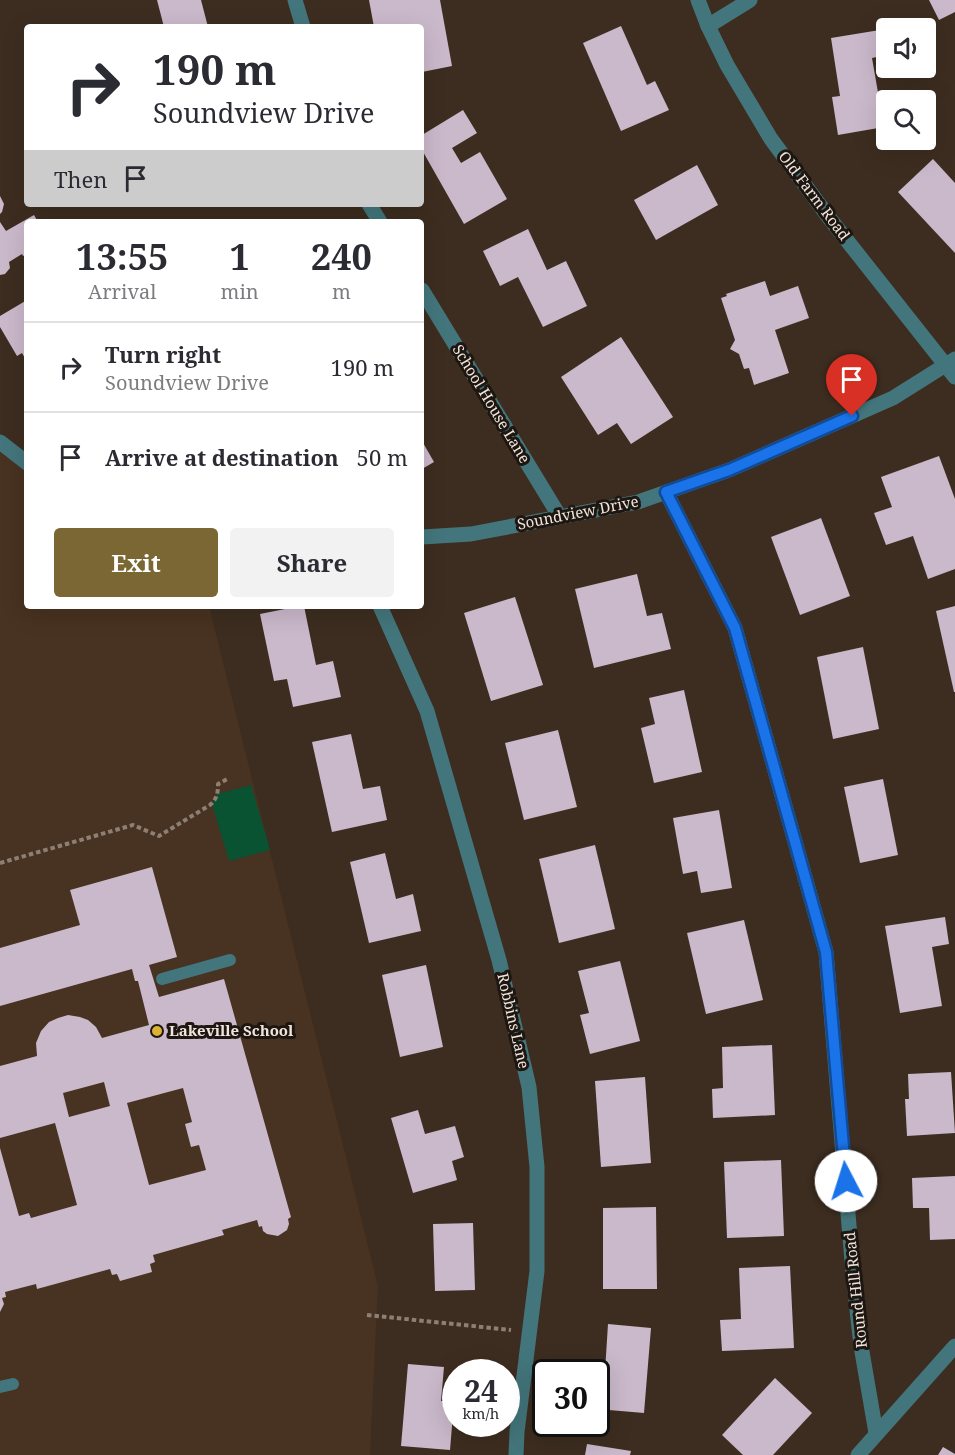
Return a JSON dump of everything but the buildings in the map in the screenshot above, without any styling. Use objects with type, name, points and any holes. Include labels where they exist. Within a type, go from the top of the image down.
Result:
[{"type":"street","points":[[295,0],[302,24]]},
{"type":"street","name":"Old Farm Road","points":[[698,0],[727,65],[771,139],[830,219],[952,367]]},
{"type":"street","points":[[708,26],[750,0]]},
{"type":"street","name":"School House Lane","points":[[424,293],[560,517]]},
{"type":"street","name":"Soundview Drive","points":[[424,537],[471,534],[638,502],[729,470],[893,398],[952,367]]},
{"type":"street","points":[[0,442],[24,460]]},
{"type":"street","name":"Round Hill Road","points":[[666,492],[735,628],[826,952],[853,1273],[861,1346],[876,1433]]},
{"type":"street","name":"Robbins Lane","points":[[381,609],[427,711],[499,960],[529,1087],[537,1167],[537,1271],[516,1455]]},
{"type":"street","points":[[858,1455],[955,1346]]},
{"type":"lane","points":[[162,979],[230,960]]},
{"type":"lane","points":[[0,1388],[13,1384]]},
{"type":"path","points":[[0,862],[133,825],[159,836],[210,805],[216,798],[218,784],[229,778]]},
{"type":"path","points":[[367,1315],[530,1332]]},
{"type":"shaded area","name":"Lakeville School","points":[[0,442],[24,461],[24,609],[210,609],[378,1286],[370,1455],[0,1455]]},
{"type":"green space","points":[[251,785],[270,850],[229,861],[212,804],[217,794]]},
{"type":"place","name":"Lakeville School","points":[[157,1031]]},
{"type":"route","points":[[846,1181],[826,952],[735,628],[666,492],[729,470],[852,416]]}]
